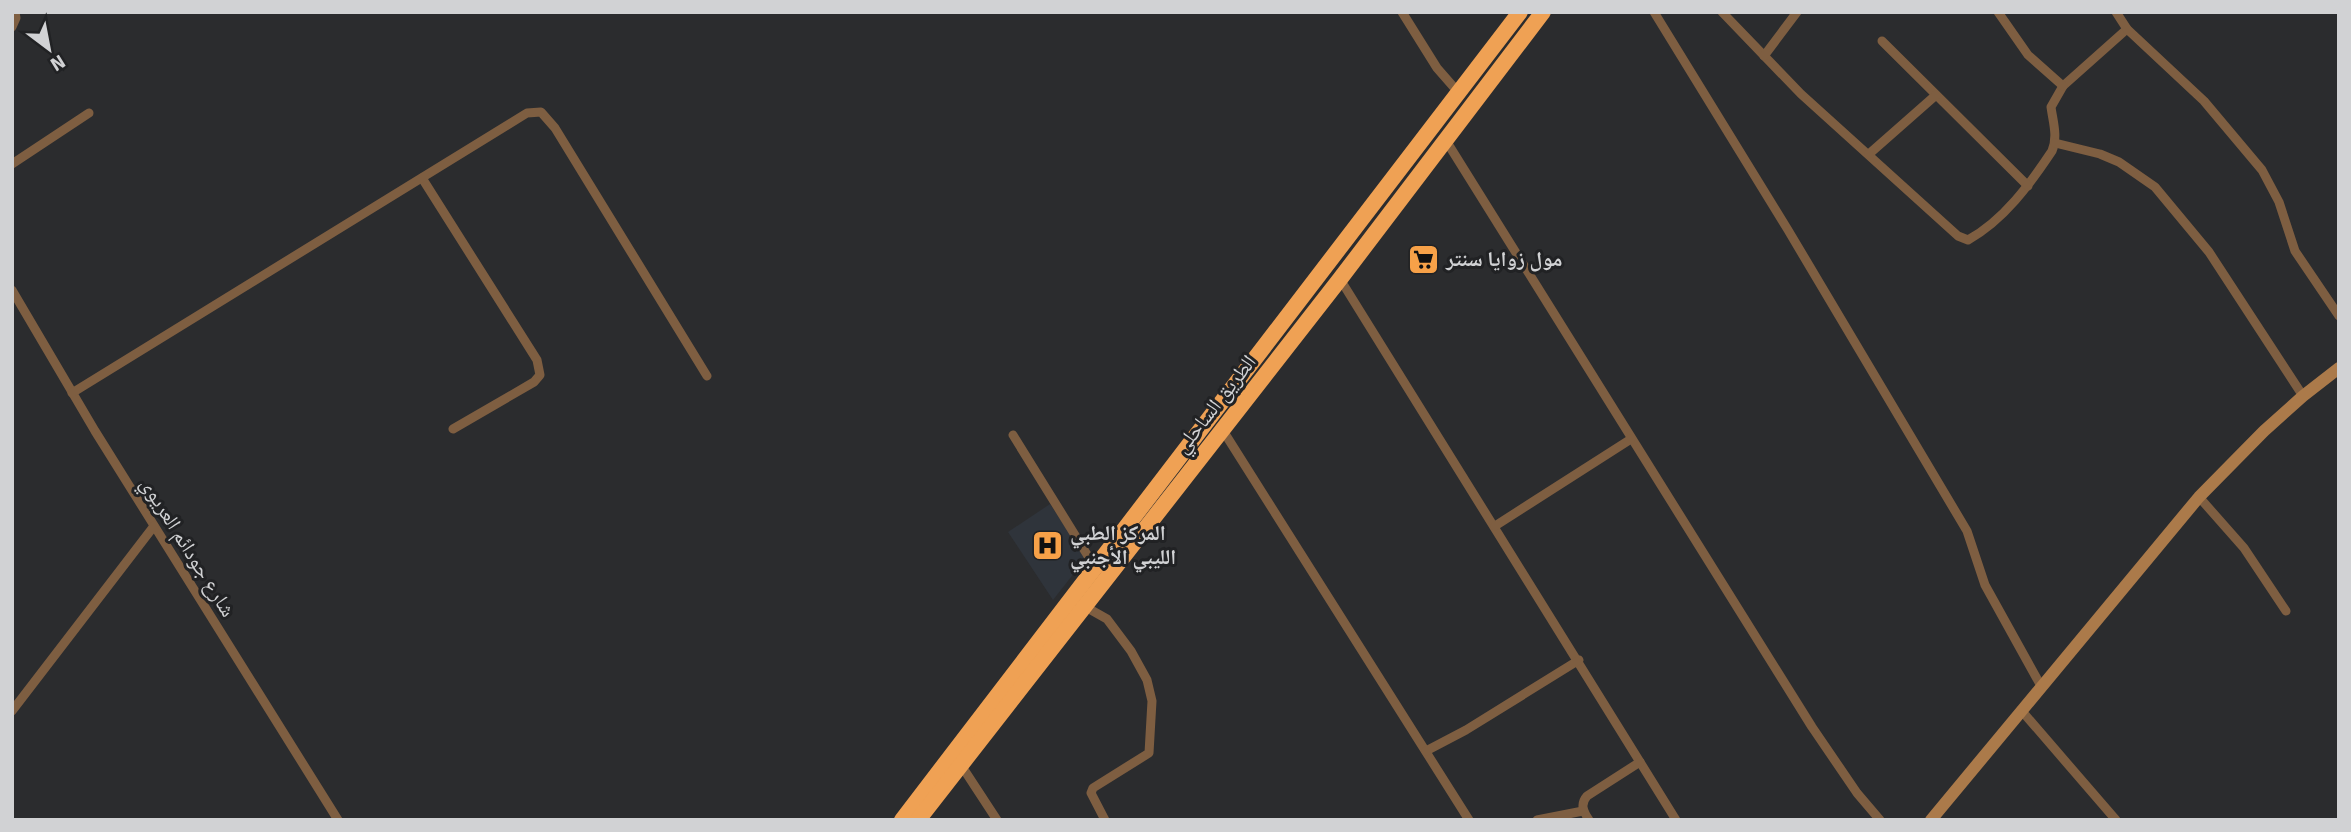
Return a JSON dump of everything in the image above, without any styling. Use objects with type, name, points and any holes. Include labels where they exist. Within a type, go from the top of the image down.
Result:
[{"type":"highway","name":"الطريق الساحلي","points":[[902,820],[1520,12]]},
{"type":"highway","name":"الطريق الساحلي","points":[[918,820],[1340,279],[1543,12]]},
{"type":"street","points":[[12,27],[16,18],[15,12]]},
{"type":"street","points":[[1402,12],[1437,68],[1458,92]]},
{"type":"street","points":[[1654,12],[1788,229],[1967,531],[1985,585],[2041,686]]},
{"type":"street","points":[[1722,12],[1801,94],[1958,236],[1968,240],[1979,234],[2013,204],[2028,186],[2055,143],[2051,107],[2063,86],[2127,29]]},
{"type":"street","points":[[1764,56],[1797,12]]},
{"type":"street","points":[[1998,12],[2028,55],[2063,86]]},
{"type":"street","points":[[2116,12],[2127,29],[2204,101],[2262,170],[2279,202],[2295,251],[2339,316]]},
{"type":"street","points":[[1882,41],[2028,186]]},
{"type":"street","points":[[1869,154],[1936,95]]},
{"type":"street","points":[[72,393],[527,113],[541,112],[562,140],[707,376]]},
{"type":"street","points":[[12,164],[89,113]]},
{"type":"street","points":[[1445,139],[1812,727],[1857,793],[1880,820]]},
{"type":"street","points":[[2055,143],[2100,154],[2119,162],[2155,187],[2210,252],[2303,396]]},
{"type":"street","points":[[422,178],[537,360],[540,375],[534,382],[453,429]]},
{"type":"street","points":[[1340,279],[1676,820]]},
{"type":"street","name":"شارع جودائم العريوي","points":[[12,290],[72,393],[338,820]]},
{"type":"street","points":[[1931,820],[2199,497],[2264,431],[2339,368]]},
{"type":"street","points":[[1222,429],[1469,820]]},
{"type":"street","points":[[1013,435],[1096,569]]},
{"type":"street","points":[[1494,526],[1631,439]]},
{"type":"street","points":[[2199,497],[2244,548],[2286,611]]},
{"type":"street","points":[[12,711],[155,526]]},
{"type":"street","points":[[1084,606],[1107,619],[1131,651],[1147,680],[1152,701],[1149,753],[1093,788],[1091,793],[1105,820]]},
{"type":"street","points":[[1426,751],[1466,730],[1579,660]]},
{"type":"street","points":[[2021,710],[2116,820]]},
{"type":"street","points":[[1537,820],[1586,815],[1583,800],[1587,796],[1640,762]]},
{"type":"street","points":[[961,765],[997,820]]},
{"type":"shaded area","name":"المركز الطبي الليبي الأجنبي","points":[[1050,504],[1086,558],[1053,600],[1008,532]]},
{"type":"place","name":"مول زوايا سنتر","points":[[1423,259]]},
{"type":"place","name":"المركز الطبي الليبي الأجنبي","points":[[1047,545]]}]
